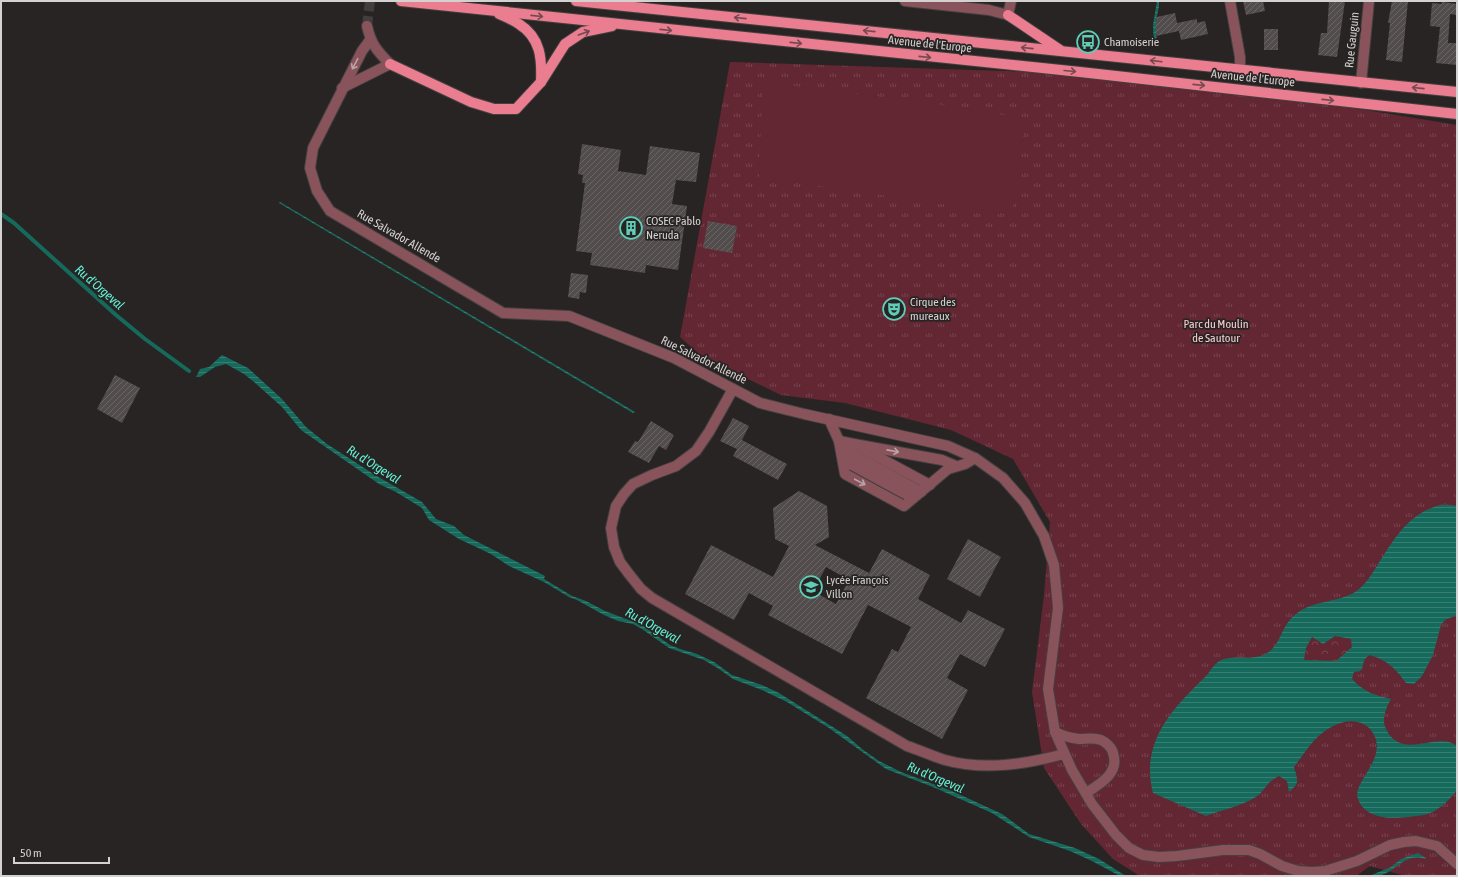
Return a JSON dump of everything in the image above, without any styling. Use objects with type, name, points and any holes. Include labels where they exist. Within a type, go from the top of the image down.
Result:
[{"type":"main road","name":"Avenue de l'Europe","points":[[401,1],[1087,73],[1457,114]]},
{"type":"main road","name":"Avenue de l'Europe","points":[[576,1],[1457,92]]},
{"type":"main road","points":[[494,11],[520,24],[534,38],[542,61],[541,82]]},
{"type":"main road","points":[[1008,15],[1062,52]]},
{"type":"main road","points":[[390,64],[471,102],[494,109],[516,109],[541,82],[565,44],[583,32],[602,29],[618,24]]},
{"type":"street","points":[[905,1],[989,10],[1008,15],[1011,1]]},
{"type":"street","points":[[1230,1],[1240,57],[1240,70]]},
{"type":"street","name":"Rue Gauguin","points":[[1361,82],[1369,1]]},
{"type":"street","points":[[342,88],[390,64],[370,40],[367,26]]},
{"type":"street","name":"Rue Salvador Allende","points":[[370,40],[362,51],[342,88],[312,148],[310,168],[317,191],[330,211],[503,313],[569,316],[674,358],[760,402],[829,420],[948,446],[975,458],[1002,478],[1026,503],[1044,536],[1054,565],[1058,608],[1048,689],[1055,732],[1072,770],[1086,793],[1116,835],[1129,848],[1143,855],[1159,857],[1223,850],[1249,850],[1282,866],[1298,871],[1312,872],[1325,871],[1357,861],[1390,845],[1416,841],[1437,846],[1457,864]]},
{"type":"street","points":[[733,389],[709,432],[696,451],[676,466],[633,484],[616,506],[611,528],[614,547],[620,562],[640,589],[652,598],[907,746],[945,760],[974,765],[1011,765],[1038,761],[1064,754]]},
{"type":"street","points":[[829,420],[840,444],[843,460],[917,495]]},
{"type":"street","points":[[840,444],[854,444],[942,460],[956,466]]},
{"type":"street","points":[[840,444],[917,495]]},
{"type":"street","points":[[854,444],[930,485]]},
{"type":"street","points":[[917,495],[948,470],[965,464],[975,458]]},
{"type":"street","points":[[1055,732],[1068,738],[1093,738],[1102,741],[1112,749],[1116,760],[1112,771],[1104,781],[1086,793]]},
{"type":"green space","name":"Parc du Moulin de Sautour","points":[[730,62],[1158,76],[1457,125],[1457,876],[1406,876],[1370,866],[1356,876],[1140,876],[1113,859],[1081,824],[1044,768],[1032,692],[1044,595],[1050,522],[1013,459],[951,430],[845,403],[781,395],[704,358],[680,337]]},
{"type":"green space","points":[[763,82],[930,103],[1025,119],[1012,214],[759,177]]},
{"type":"green space","points":[[1335,636],[1351,639],[1352,647],[1336,662],[1304,660],[1306,648],[1312,637],[1323,644]]},
{"type":"shaded area","points":[[1157,1],[1159,1],[1159,6],[1156,21],[1157,46],[1154,46],[1153,25]]},
{"type":"shaded area","points":[[280,202],[635,412],[633,413],[279,203]]},
{"type":"shaded area","points":[[222,355],[248,368],[282,399],[306,427],[327,444],[375,475],[422,502],[436,519],[454,526],[464,535],[545,576],[544,579],[572,596],[586,601],[605,611],[642,625],[670,645],[697,654],[714,662],[732,675],[762,685],[779,693],[847,736],[879,761],[901,772],[952,791],[1002,814],[1029,834],[1075,848],[1099,859],[1126,876],[1120,876],[1070,851],[1029,837],[992,813],[933,787],[886,769],[829,728],[787,702],[762,690],[733,679],[704,660],[669,648],[633,624],[618,621],[604,615],[544,582],[509,566],[491,554],[459,539],[429,520],[422,508],[396,492],[379,484],[301,430],[282,407],[244,374],[226,364],[215,367],[200,377],[196,377],[200,369],[209,367]]},
{"type":"shaded area","points":[[1440,505],[1457,506],[1457,615],[1445,620],[1441,625],[1433,655],[1422,676],[1414,684],[1406,683],[1391,666],[1370,655],[1365,659],[1362,669],[1354,672],[1352,679],[1361,687],[1370,692],[1391,699],[1386,710],[1384,721],[1386,729],[1393,739],[1410,745],[1440,741],[1449,742],[1457,746],[1457,790],[1451,798],[1438,809],[1429,814],[1394,818],[1379,816],[1366,811],[1361,806],[1357,793],[1359,786],[1375,757],[1377,749],[1376,740],[1368,727],[1352,721],[1341,723],[1330,728],[1313,742],[1294,767],[1297,781],[1295,786],[1289,792],[1287,781],[1279,776],[1271,781],[1256,797],[1206,816],[1153,793],[1150,775],[1151,758],[1161,729],[1180,702],[1216,664],[1223,659],[1254,657],[1265,654],[1270,651],[1278,641],[1291,619],[1303,609],[1348,596],[1358,590],[1364,585],[1405,526],[1421,513]],"holes":[[[1335,636],[1351,639],[1352,647],[1336,661],[1304,660],[1306,648],[1312,637],[1323,644]]]},
{"type":"shaded area","points":[[1418,853],[1426,858],[1411,858],[1385,874],[1369,876],[1391,867],[1401,859]]},
{"type":"building","points":[[1243,1],[1263,1],[1265,11],[1246,15]]},
{"type":"building","points":[[1329,1],[1345,1],[1337,57],[1318,55],[1321,33],[1327,33]]},
{"type":"building","points":[[1392,1],[1408,1],[1402,62],[1386,60],[1390,23],[1388,23]]},
{"type":"building","points":[[1442,2],[1457,4],[1457,15],[1450,14],[1448,43],[1457,43],[1457,65],[1436,63],[1440,27],[1430,26],[1432,3],[1442,4]]},
{"type":"building","points":[[1175,13],[1177,23],[1197,19],[1197,23],[1205,21],[1208,34],[1181,40],[1179,31],[1156,36],[1157,17]]},
{"type":"building","points":[[1264,29],[1278,29],[1278,50],[1264,50]]},
{"type":"building","name":"COSEC Pablo Neruda","points":[[582,144],[621,150],[618,171],[646,175],[650,146],[700,153],[696,182],[676,180],[672,204],[687,206],[678,270],[646,265],[645,273],[590,265],[592,253],[576,251],[585,183],[582,183],[583,175],[578,174]]},
{"type":"building","points":[[708,221],[737,226],[732,253],[703,248]]},
{"type":"building","points":[[571,273],[588,275],[586,293],[580,292],[579,299],[568,297]]},
{"type":"building","points":[[115,375],[140,388],[122,423],[97,409]]},
{"type":"building","points":[[733,418],[749,426],[742,440],[787,464],[778,480],[733,456],[737,449],[720,441]]},
{"type":"building","points":[[651,421],[674,435],[666,450],[659,446],[649,463],[628,452],[635,441],[638,442]]},
{"type":"building","name":"Lycée François Villon","points":[[799,491],[827,506],[829,537],[815,545],[869,573],[882,549],[930,575],[918,599],[961,623],[968,610],[1005,629],[985,667],[960,654],[947,678],[968,690],[942,739],[866,698],[892,649],[898,652],[911,627],[868,605],[842,654],[768,615],[773,606],[749,593],[734,620],[685,594],[711,545],[773,577],[789,546],[775,539],[773,508]],"holes":[[[826,567],[849,580],[836,604],[813,591]]]},
{"type":"building","points":[[968,539],[1001,557],[980,597],[947,579]]},
{"type":"waterway","name":"Ru d'Orgeval","points":[[1,214],[14,223],[116,315],[145,339],[189,371]]},
{"type":"tunnel","points":[[367,26],[370,1]]},
{"type":"place","name":"Chamoiserie","points":[[1088,42]]},
{"type":"place","name":"COSEC Pablo Neruda","points":[[631,228]]},
{"type":"place","name":"Cirque des mureaux","points":[[894,309]]},
{"type":"place","name":"Lycée François Villon","points":[[811,587]]}]
